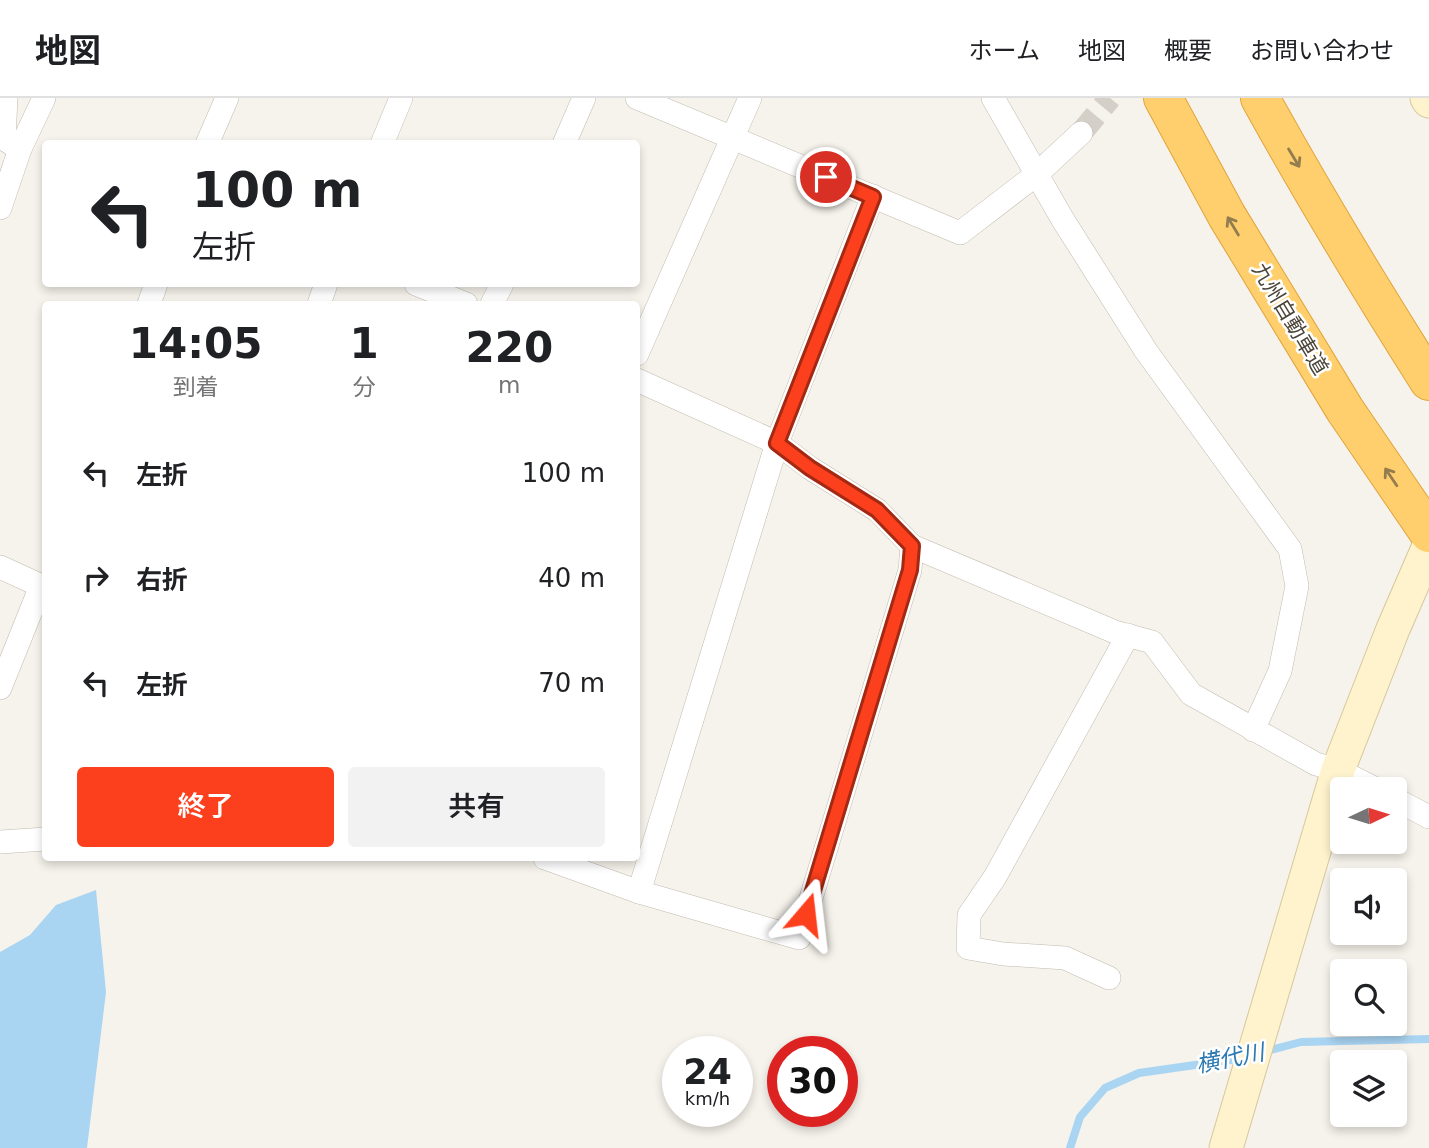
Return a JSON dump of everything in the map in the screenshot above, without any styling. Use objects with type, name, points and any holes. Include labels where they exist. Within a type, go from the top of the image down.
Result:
[{"type":"highway","name":"九州自動車道","points":[[1163,98],[1227,216],[1345,410],[1429,534]]},
{"type":"highway","points":[[1260,98],[1394,327],[1429,381]]},
{"type":"street","points":[[6,98],[4,139],[20,149]]},
{"type":"street","points":[[0,208],[20,149],[44,98]]},
{"type":"street","points":[[209,140],[227,98]]},
{"type":"street","points":[[384,140],[401,98]]},
{"type":"street","points":[[566,140],[584,98]]},
{"type":"street","points":[[637,98],[960,233],[1037,174],[1080,133]]},
{"type":"street","points":[[640,347],[750,98]]},
{"type":"street","points":[[993,98],[1063,220],[1146,351],[1290,549],[1297,586],[1280,671],[1253,730]]},
{"type":"street","points":[[639,891],[777,443],[873,197]]},
{"type":"street","points":[[424,287],[458,301]]},
{"type":"street","points":[[640,381],[777,443],[810,468],[877,510],[912,546],[1115,632],[1152,642],[1191,694],[1316,764],[1353,777]]},
{"type":"street","points":[[554,861],[639,891],[799,938],[910,570],[912,546]]},
{"type":"street","points":[[1226,1148],[1339,770],[1393,629],[1429,546]]},
{"type":"street","points":[[0,567],[42,587]]},
{"type":"street","points":[[0,688],[42,589]]},
{"type":"street","points":[[1109,978],[1065,958],[1003,954],[968,948],[969,915],[995,877],[1128,635]]},
{"type":"street","points":[[1407,805],[1429,817]]},
{"type":"street","points":[[0,842],[42,839]]},
{"type":"water","points":[[96,890],[106,992],[87,1148],[0,1148],[0,952],[30,935],[56,905]]},
{"type":"waterway","name":"横代川","points":[[1263,1052],[1301,1042],[1429,1039]]},
{"type":"waterway","name":"横代川","points":[[1070,1148],[1080,1117],[1105,1088],[1139,1073],[1244,1058]]},
{"type":"tunnel","points":[[1081,133],[1110,98]]},
{"type":"route","points":[[806,914],[910,570],[912,546],[877,510],[810,468],[777,443],[873,197],[826,177]]}]
